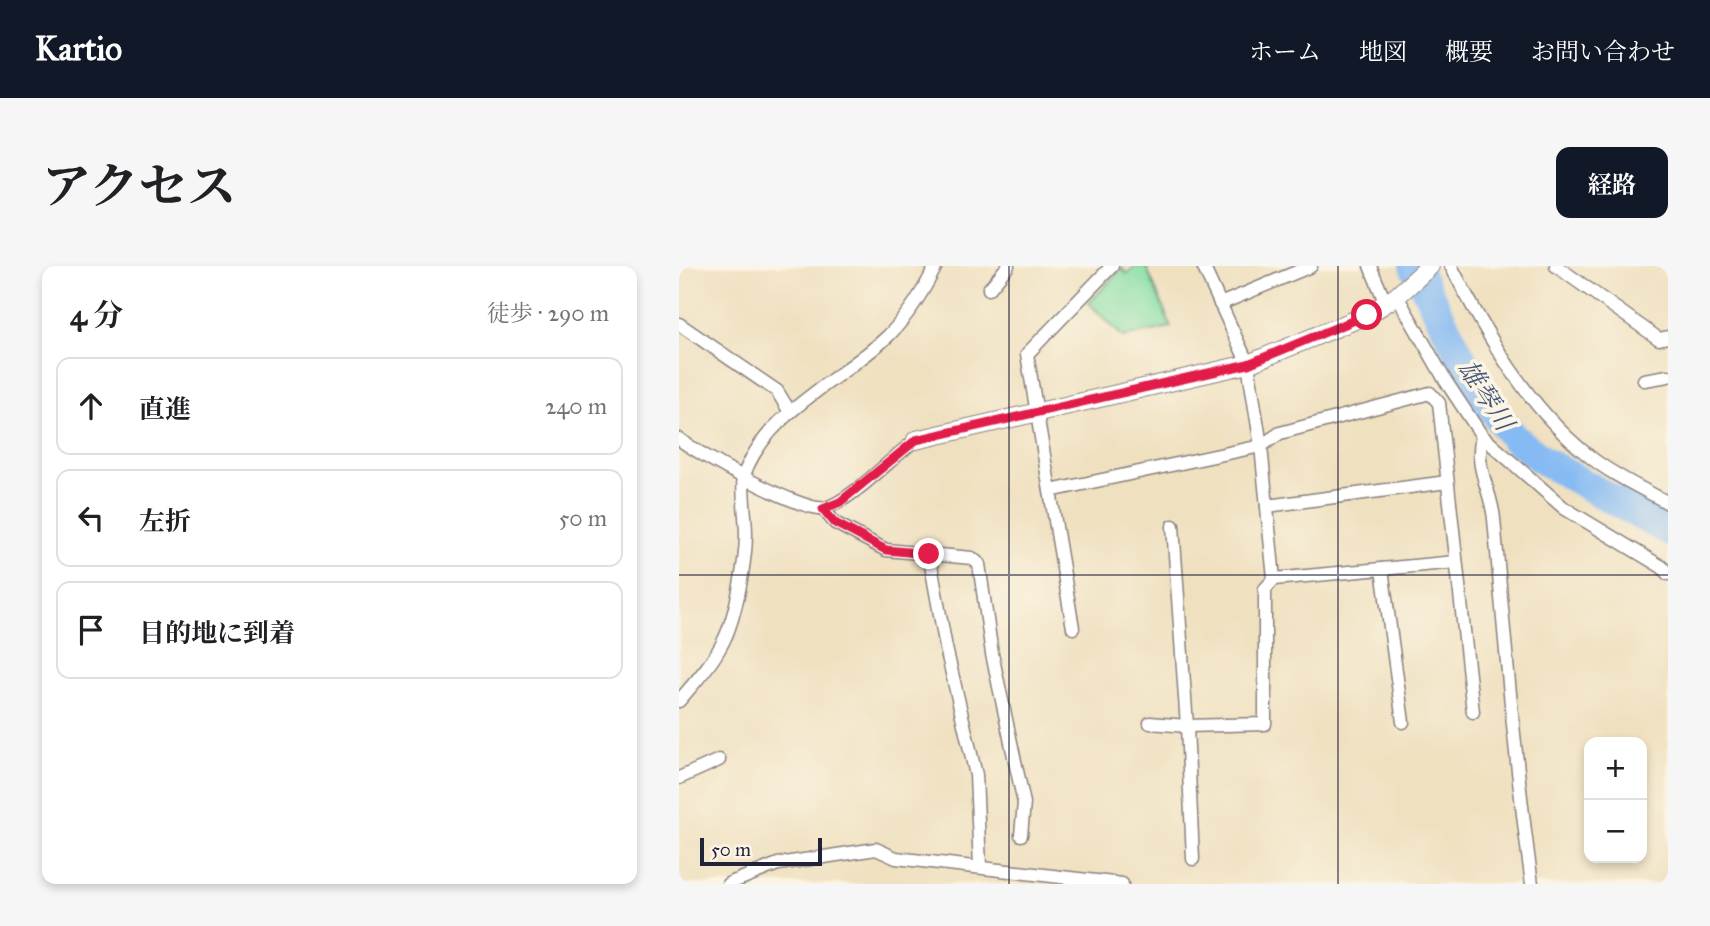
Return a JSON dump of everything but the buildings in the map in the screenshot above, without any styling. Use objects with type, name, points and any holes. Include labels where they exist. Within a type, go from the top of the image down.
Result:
[{"type":"street","points":[[679,701],[709,666],[725,639],[746,557],[747,513],[743,477],[759,446],[790,412],[888,335],[923,291],[936,266]]},
{"type":"street","points":[[989,289],[1009,266]]},
{"type":"street","points":[[1073,628],[1027,354],[1112,266]]},
{"type":"street","points":[[1203,266],[1248,364],[1261,446],[1274,579]]},
{"type":"street","points":[[1220,304],[1289,270],[1311,266]]},
{"type":"street","points":[[1370,266],[1395,297],[1482,436],[1564,508],[1615,537],[1662,567],[1668,574]]},
{"type":"street","points":[[679,439],[695,451],[743,477],[805,505],[823,509],[840,502],[916,440],[1248,364],[1367,315],[1395,297],[1430,266]]},
{"type":"street","points":[[1451,266],[1481,324],[1506,364],[1546,417],[1591,457],[1668,503]]},
{"type":"street","points":[[1556,266],[1659,339],[1668,337]]},
{"type":"street","points":[[679,324],[777,391],[790,412]]},
{"type":"street","points":[[1644,380],[1668,376]]},
{"type":"street","points":[[1050,491],[1261,446],[1280,433],[1430,393],[1439,403],[1473,712]]},
{"type":"street","points":[[1482,436],[1478,453],[1481,474],[1493,512],[1516,773],[1532,884]]},
{"type":"street","points":[[1267,506],[1447,482]]},
{"type":"street","points":[[823,509],[835,523],[886,550],[972,558],[978,564],[992,654],[1024,803],[1021,835]]},
{"type":"street","points":[[1173,526],[1193,859]]},
{"type":"street","points":[[929,554],[946,648],[976,775],[980,867]]},
{"type":"street","points":[[1150,723],[1187,726],[1265,724],[1265,589],[1274,579],[1456,562]]},
{"type":"street","points":[[1382,569],[1403,722]]},
{"type":"street","points":[[679,778],[719,760]]},
{"type":"street","points":[[728,884],[778,864],[876,849],[896,858],[1122,884]]},
{"type":"green space","points":[[1135,266],[1146,266],[1171,327],[1123,337],[1089,303],[1122,268],[1127,274]]},
{"type":"waterway","name":"雄琴川","points":[[1414,266],[1479,392],[1513,437],[1542,460],[1668,531]]},
{"type":"route","points":[[929,554],[886,550],[835,523],[823,509],[840,502],[916,440],[1248,364],[1367,315]]}]
